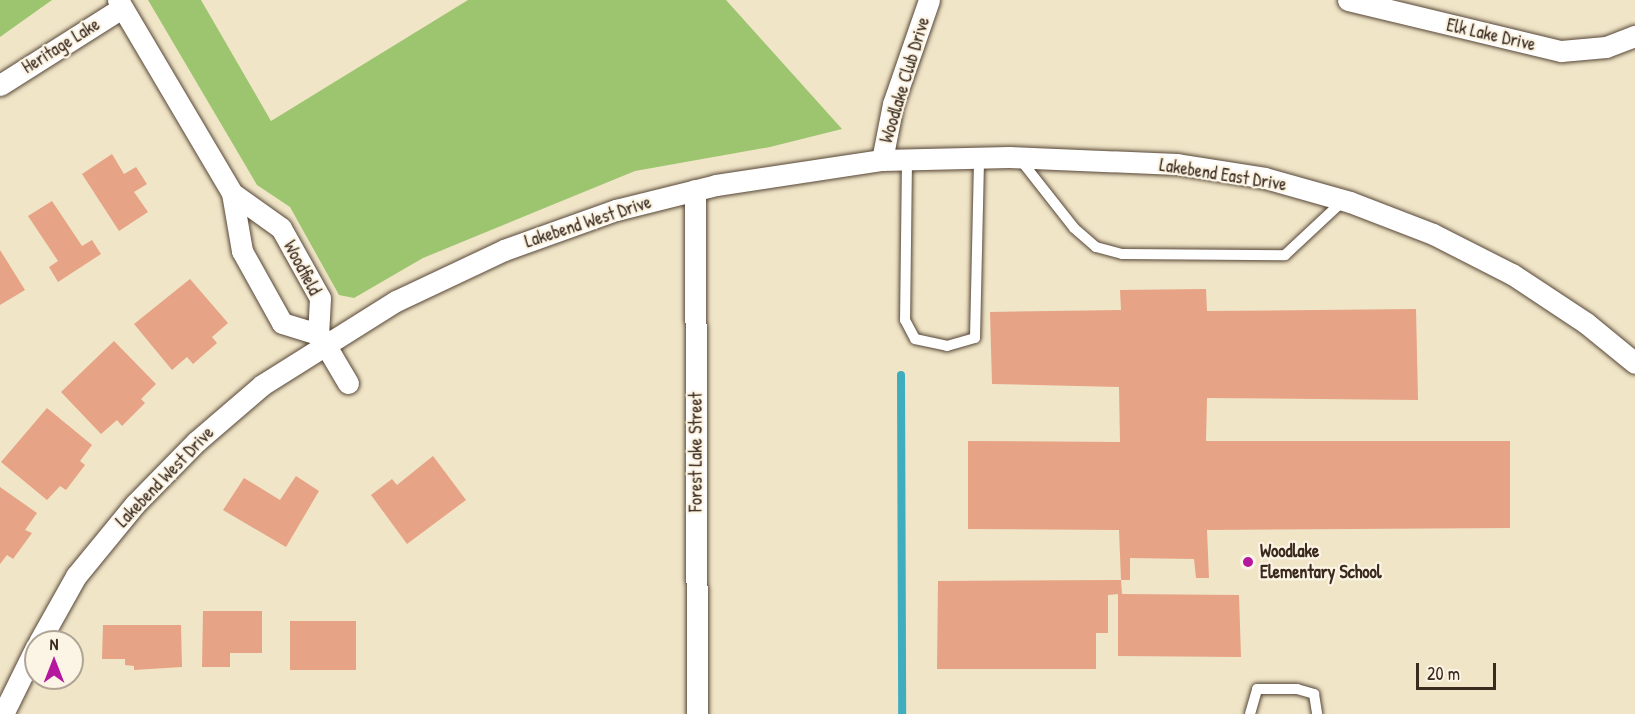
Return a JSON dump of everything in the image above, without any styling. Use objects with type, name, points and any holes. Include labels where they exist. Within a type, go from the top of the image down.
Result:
[{"type":"street","name":"Woodlake Club Drive","points":[[882,160],[893,104],[929,0]]},
{"type":"street","name":"Elk Lake Drive","points":[[1347,0],[1561,51],[1606,47],[1635,36]]},
{"type":"street","name":"Heritage Lake","points":[[0,85],[120,4]]},
{"type":"street","name":"Woodfield","points":[[120,4],[232,192],[242,251],[282,323],[322,339],[320,298],[281,228],[232,192]]},
{"type":"street","name":"Lakebend East Drive","points":[[696,190],[882,160],[1019,157],[1177,164],[1265,178],[1344,200],[1433,234],[1512,274],[1586,322],[1635,363]]},
{"type":"street","name":"Lakebend West Drive","points":[[46,630],[76,576],[135,504],[197,441],[262,385],[322,339],[504,250],[616,210],[696,190]]},
{"type":"street","name":"Forest Lake Street","points":[[696,190],[697,714]]},
{"type":"street","points":[[322,339],[348,383]]},
{"type":"street","points":[[3,714],[24,671]]},
{"type":"lane","points":[[1019,157],[1074,228],[1096,247],[1122,254],[1286,255],[1344,200]]},
{"type":"lane","points":[[907,160],[905,320],[915,339],[947,346],[975,338],[979,158]]},
{"type":"lane","points":[[1250,714],[1257,689],[1297,689],[1314,694],[1317,714]]},
{"type":"green space","points":[[0,0],[52,0],[0,37]]},
{"type":"green space","points":[[148,0],[201,0],[271,121],[468,0],[726,0],[842,129],[770,147],[635,171],[423,258],[354,298],[339,295],[290,207],[257,185]]},
{"type":"building","points":[[112,154],[124,174],[136,167],[147,184],[134,192],[148,212],[119,231],[82,174]]},
{"type":"building","points":[[52,201],[82,246],[92,240],[101,254],[58,282],[49,267],[58,261],[28,216]]},
{"type":"building","points":[[0,250],[25,290],[0,305]]},
{"type":"building","points":[[190,279],[228,323],[212,337],[217,343],[193,364],[187,357],[172,370],[134,324]]},
{"type":"building","points":[[1206,289],[1207,311],[1416,309],[1418,400],[1207,398],[1206,441],[1510,441],[1510,528],[1207,530],[1209,578],[1196,578],[1194,559],[1130,558],[1130,580],[1121,580],[1119,530],[968,529],[968,441],[1120,442],[1119,387],[992,384],[990,312],[1121,310],[1120,290]]},
{"type":"building","points":[[114,341],[156,384],[141,399],[145,403],[122,426],[117,420],[101,434],[61,392]]},
{"type":"building","points":[[47,408],[92,445],[80,461],[85,465],[66,490],[60,486],[47,500],[1,462]]},
{"type":"building","points":[[433,456],[466,500],[407,544],[371,495],[392,479],[397,485]]},
{"type":"building","points":[[296,476],[319,491],[286,547],[223,510],[244,478],[280,500]]},
{"type":"building","points":[[0,487],[37,513],[25,530],[32,533],[13,559],[7,555],[0,564]]},
{"type":"building","points":[[1121,580],[1122,594],[1239,595],[1241,657],[1118,656],[1118,594],[1108,595],[1108,633],[1096,633],[1096,669],[937,669],[938,581]]},
{"type":"building","points":[[203,611],[262,611],[262,653],[230,653],[230,667],[202,667]]},
{"type":"building","points":[[290,621],[356,621],[356,670],[290,670]]},
{"type":"building","points":[[103,625],[181,625],[182,667],[134,670],[134,666],[125,665],[125,659],[102,659]]},
{"type":"waterway","points":[[901,375],[902,714]]},
{"type":"place","name":"Woodlake Elementary School","points":[[1248,562]]}]
